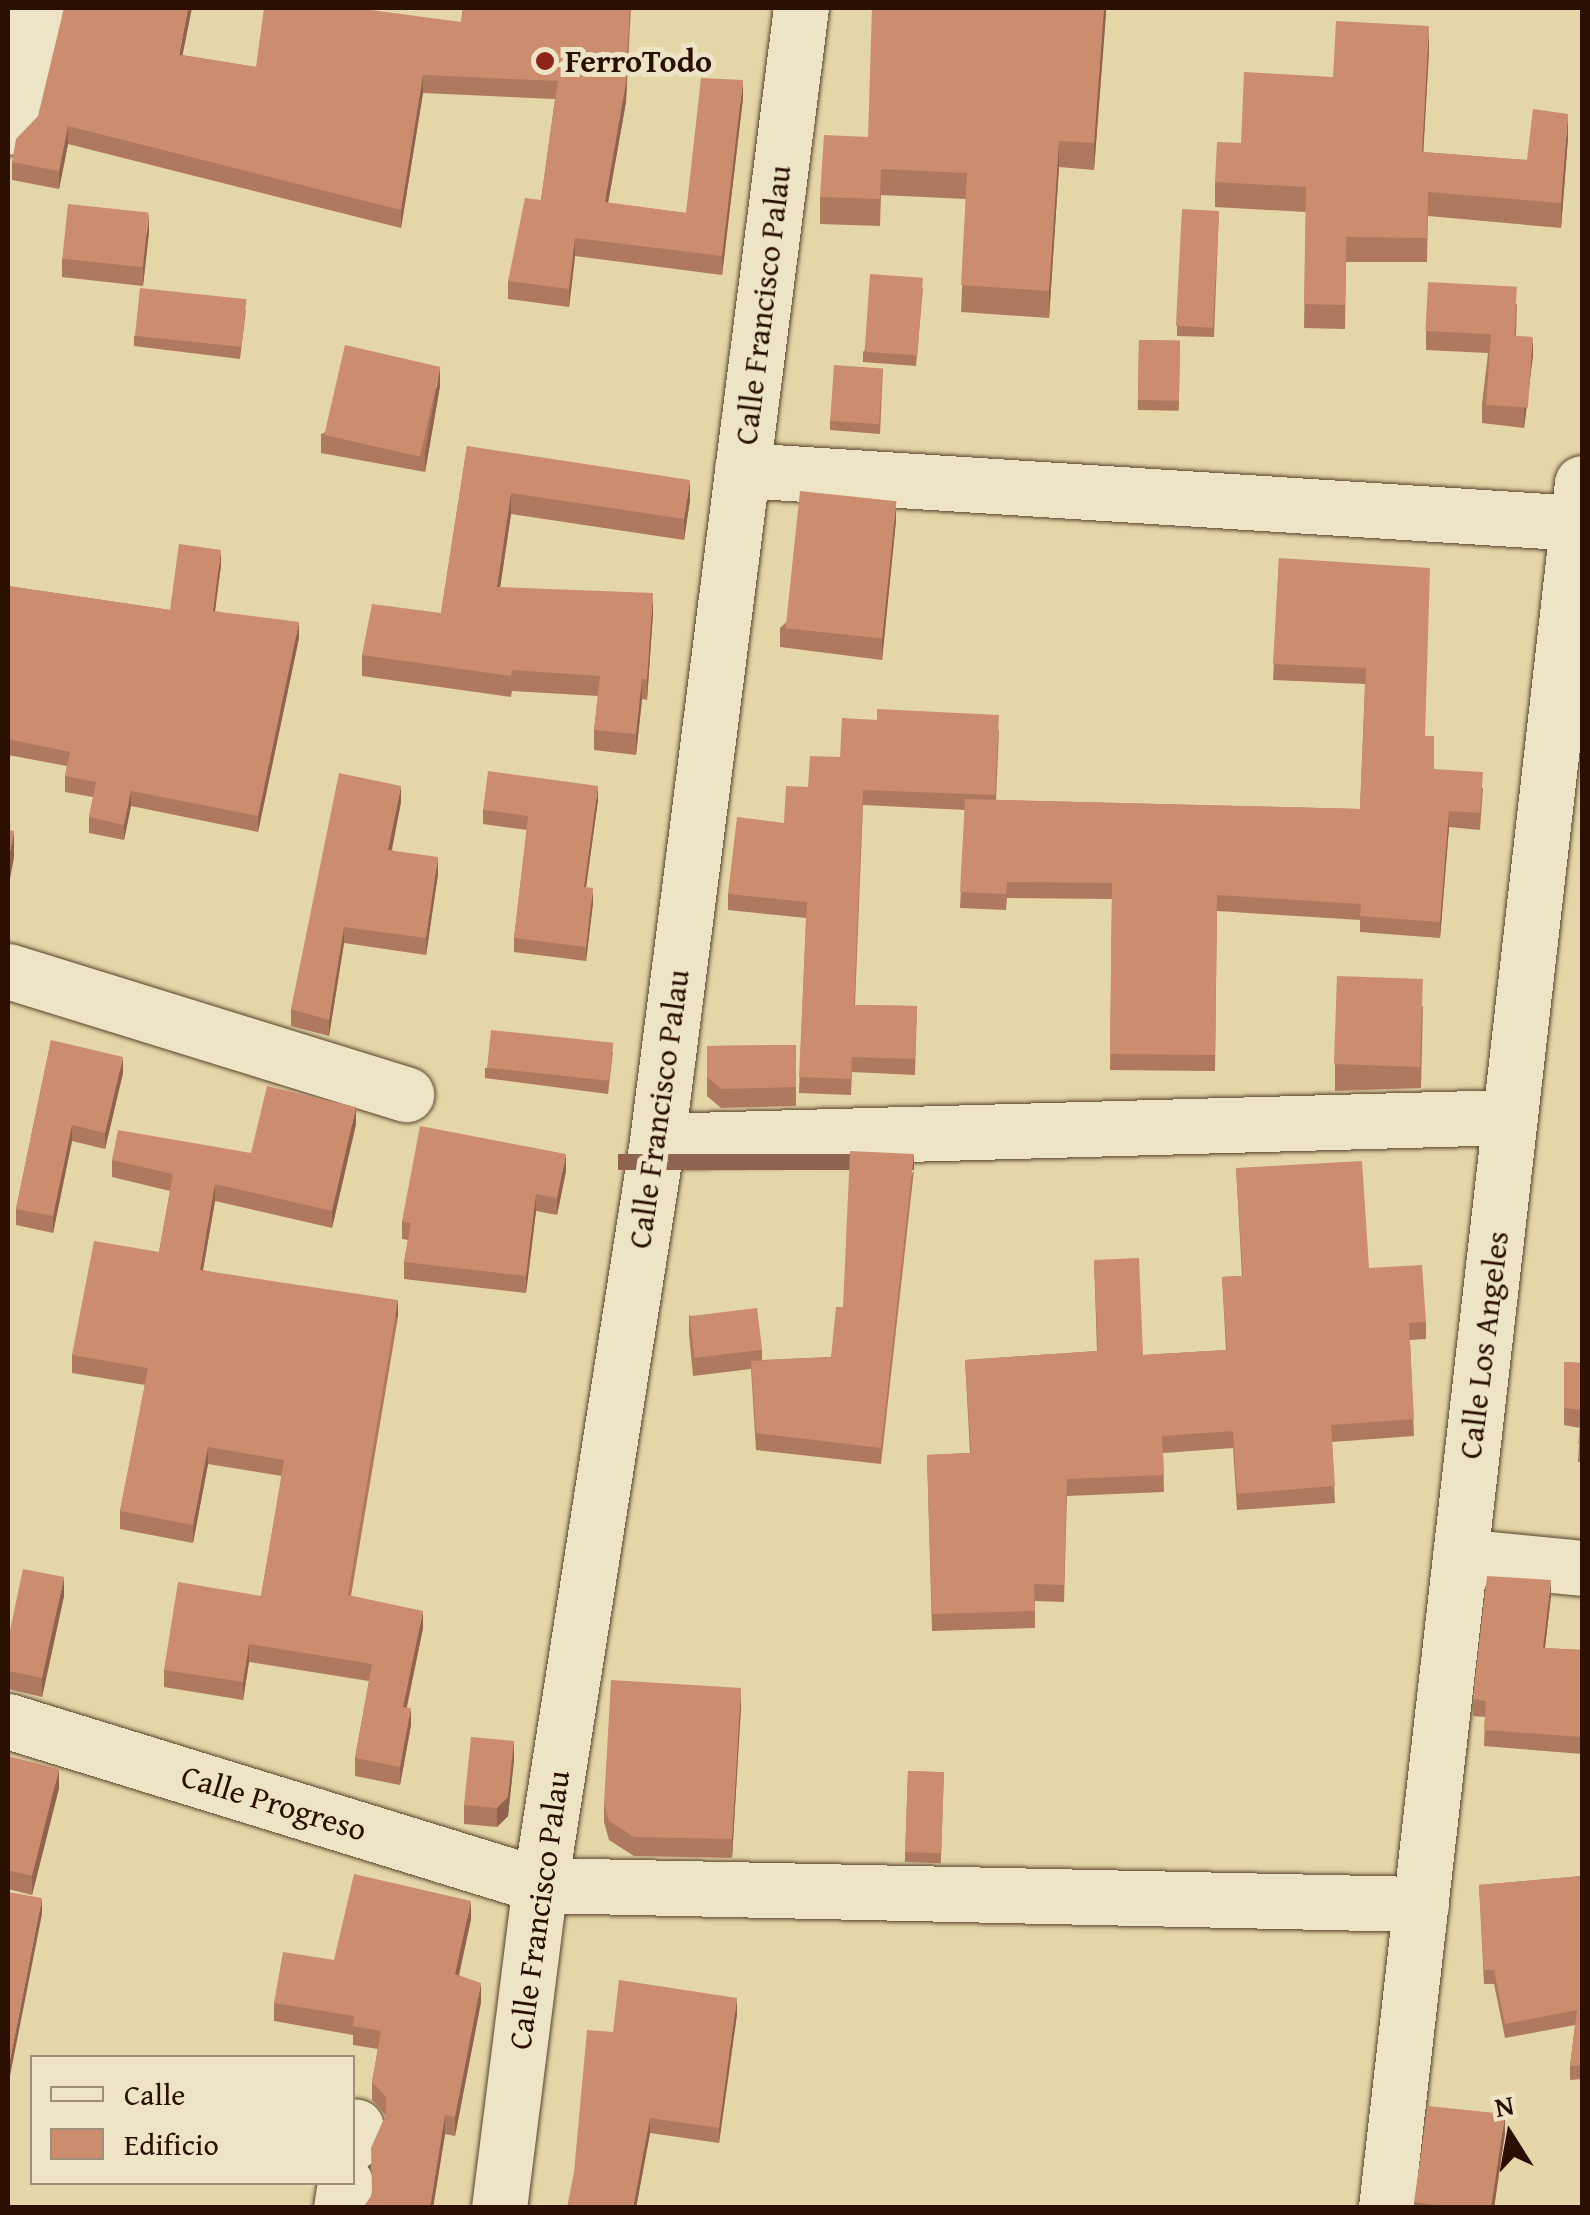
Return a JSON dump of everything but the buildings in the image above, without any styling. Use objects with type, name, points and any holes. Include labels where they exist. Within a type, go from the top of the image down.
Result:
[{"type":"street","points":[[8,127],[36,8]]},
{"type":"street","name":"Calle Francisco Palau","points":[[499,2208],[540,1885],[657,1140],[801,8]]},
{"type":"street","points":[[742,470],[1580,503]]},
{"type":"street","name":"Calle Los Angeles","points":[[1386,2208],[1510,1117],[1563,830],[1580,503]]},
{"type":"street","points":[[8,971],[406,1094]]},
{"type":"street","points":[[657,1140],[1510,1117]]},
{"type":"street","points":[[1460,1556],[1582,1568]]},
{"type":"street","name":"Calle Progreso","points":[[8,1721],[540,1885],[1420,1904]]},
{"type":"place","name":"FerroTodo","points":[[545,61]]}]
